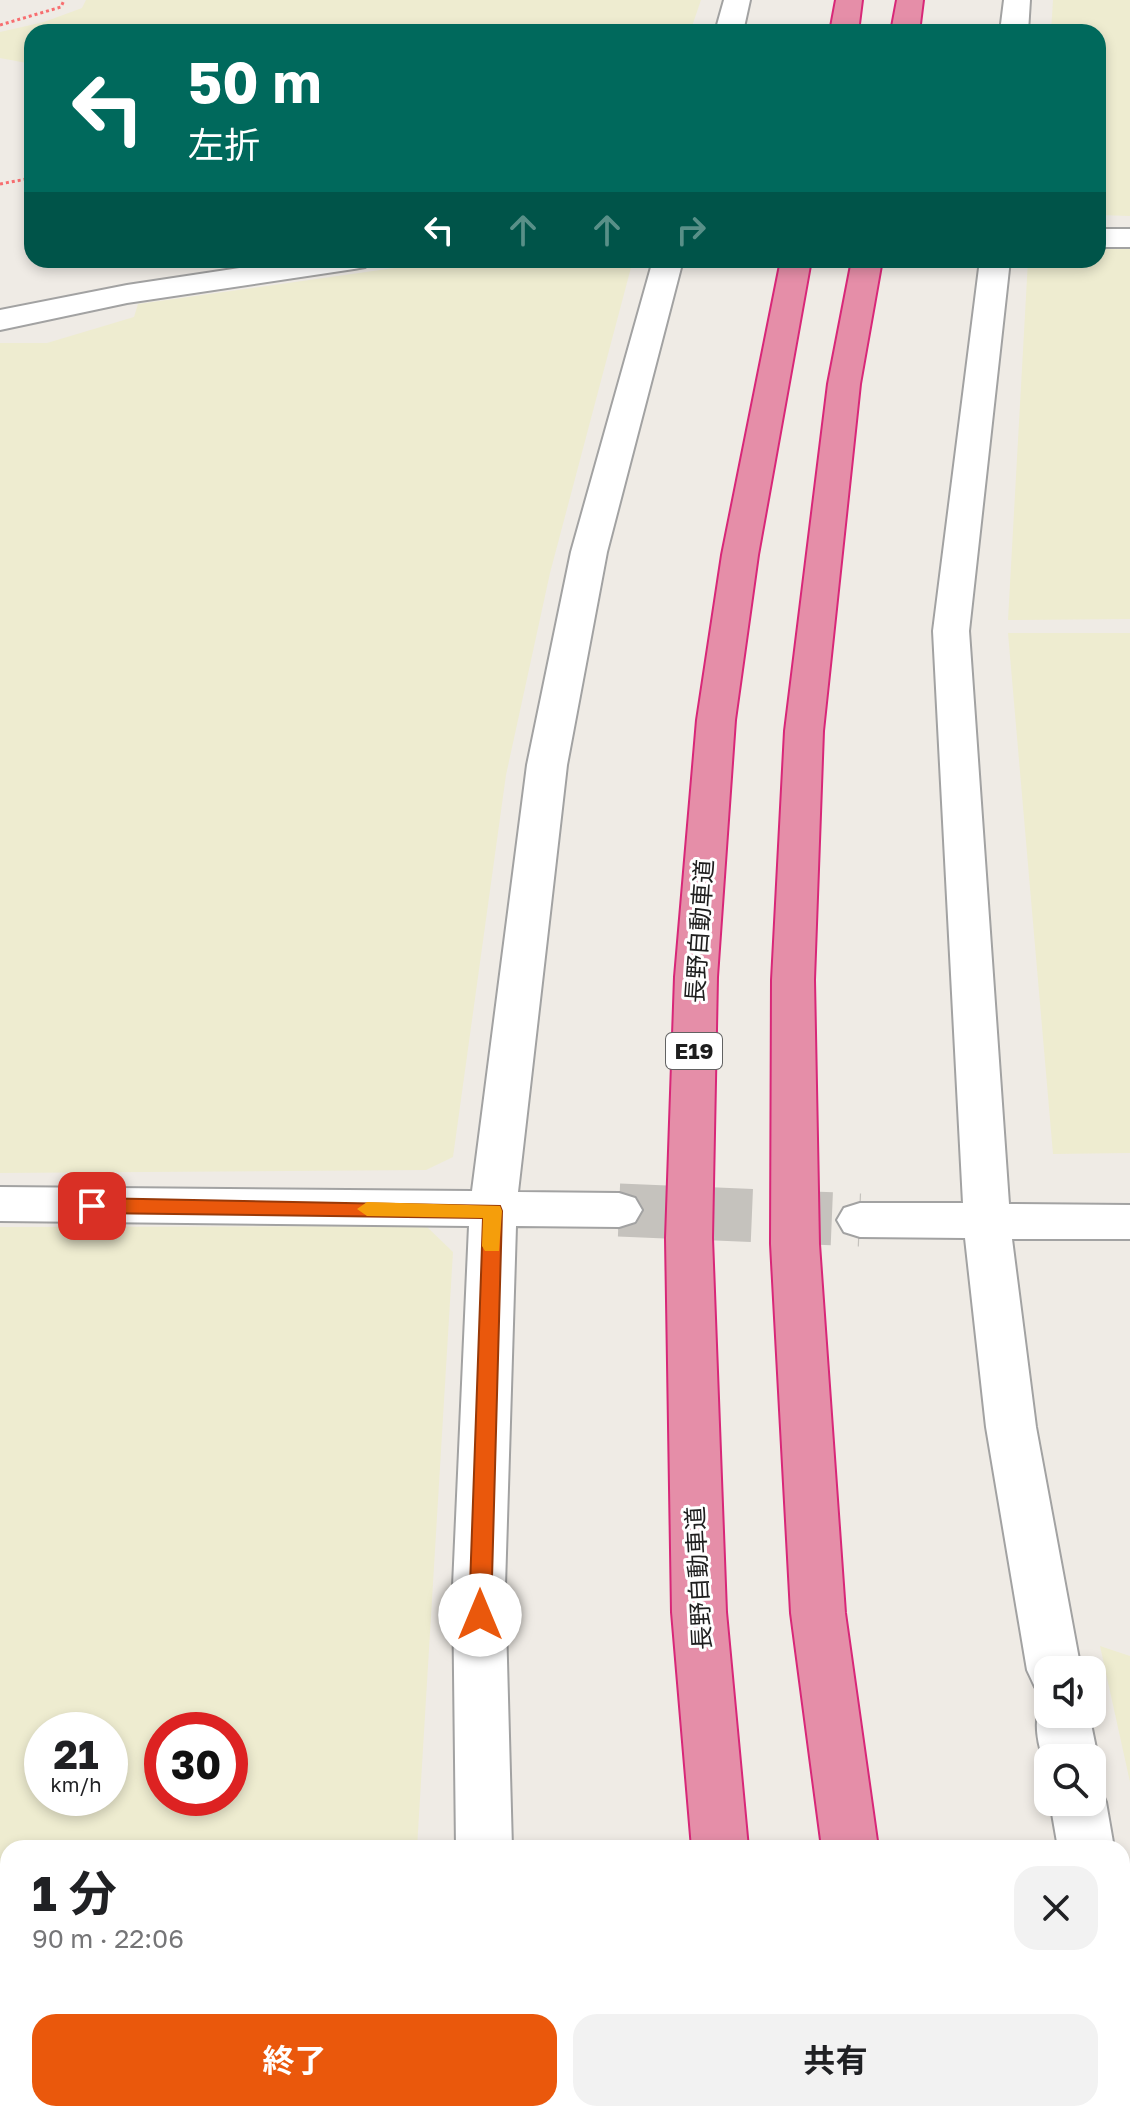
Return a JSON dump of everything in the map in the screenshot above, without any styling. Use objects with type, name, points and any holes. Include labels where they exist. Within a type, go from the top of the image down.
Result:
[{"type":"highway","points":[[845,24],[849,0]]},
{"type":"highway","points":[[906,24],[910,0]]},
{"type":"highway","name":"長野自動車道","points":[[719,1840],[699,1612],[689,1238],[696,977],[716,720],[740,555],[794,268]]},
{"type":"highway","points":[[849,1840],[818,1613],[795,1244],[793,980],[804,731],[842,399],[866,268]]},
{"type":"street","points":[[731,24],[737,0]]},
{"type":"street","points":[[1015,24],[1017,0]]},
{"type":"street","points":[[1106,238],[1130,238]]},
{"type":"street","points":[[0,320],[127,294],[301,268]]},
{"type":"street","points":[[484,1840],[479,1586],[493,1211],[547,765],[589,552],[666,268]]},
{"type":"street","points":[[994,268],[951,631],[987,1222],[1011,1427],[1052,1656]]},
{"type":"street","points":[[0,1204],[619,1210]]},
{"type":"street","points":[[860,1220],[1130,1222]]},
{"type":"street","points":[[1080,1816],[1085,1840]]},
{"type":"path","points":[[0,25],[61,7],[64,0]]},
{"type":"path","points":[[0,184],[24,180]]},
{"type":"shaded area","points":[[86,0],[701,0],[693,24],[35,24],[82,8]]},
{"type":"shaded area","points":[[1053,0],[1130,0],[1130,216],[1106,215],[1106,24],[1052,24]]},
{"type":"shaded area","points":[[24,27],[24,62],[0,58],[0,32]]},
{"type":"shaded area","points":[[1106,244],[1130,245],[1130,619],[1008,620],[1028,268],[1106,268]]},
{"type":"shaded area","points":[[394,268],[631,268],[550,573],[506,775],[453,1157],[426,1170],[0,1173],[0,343],[47,343],[134,317],[138,304]]},
{"type":"shaded area","points":[[1008,633],[1130,633],[1130,1153],[1053,1154]]},
{"type":"shaded area","points":[[426,1226],[453,1252],[417,1840],[0,1840],[0,1227]]},
{"type":"shaded area","points":[[1100,1646],[1130,1656],[1130,1782],[1106,1673],[1106,1656],[1102,1656]]},
{"type":"tunnel","points":[[655,1212],[619,1210],[860,1220]]},
{"type":"slow traffic","points":[[367,1209],[493,1211],[492,1246]]},
{"type":"route","points":[[92,1206],[493,1211],[480,1615]]}]
